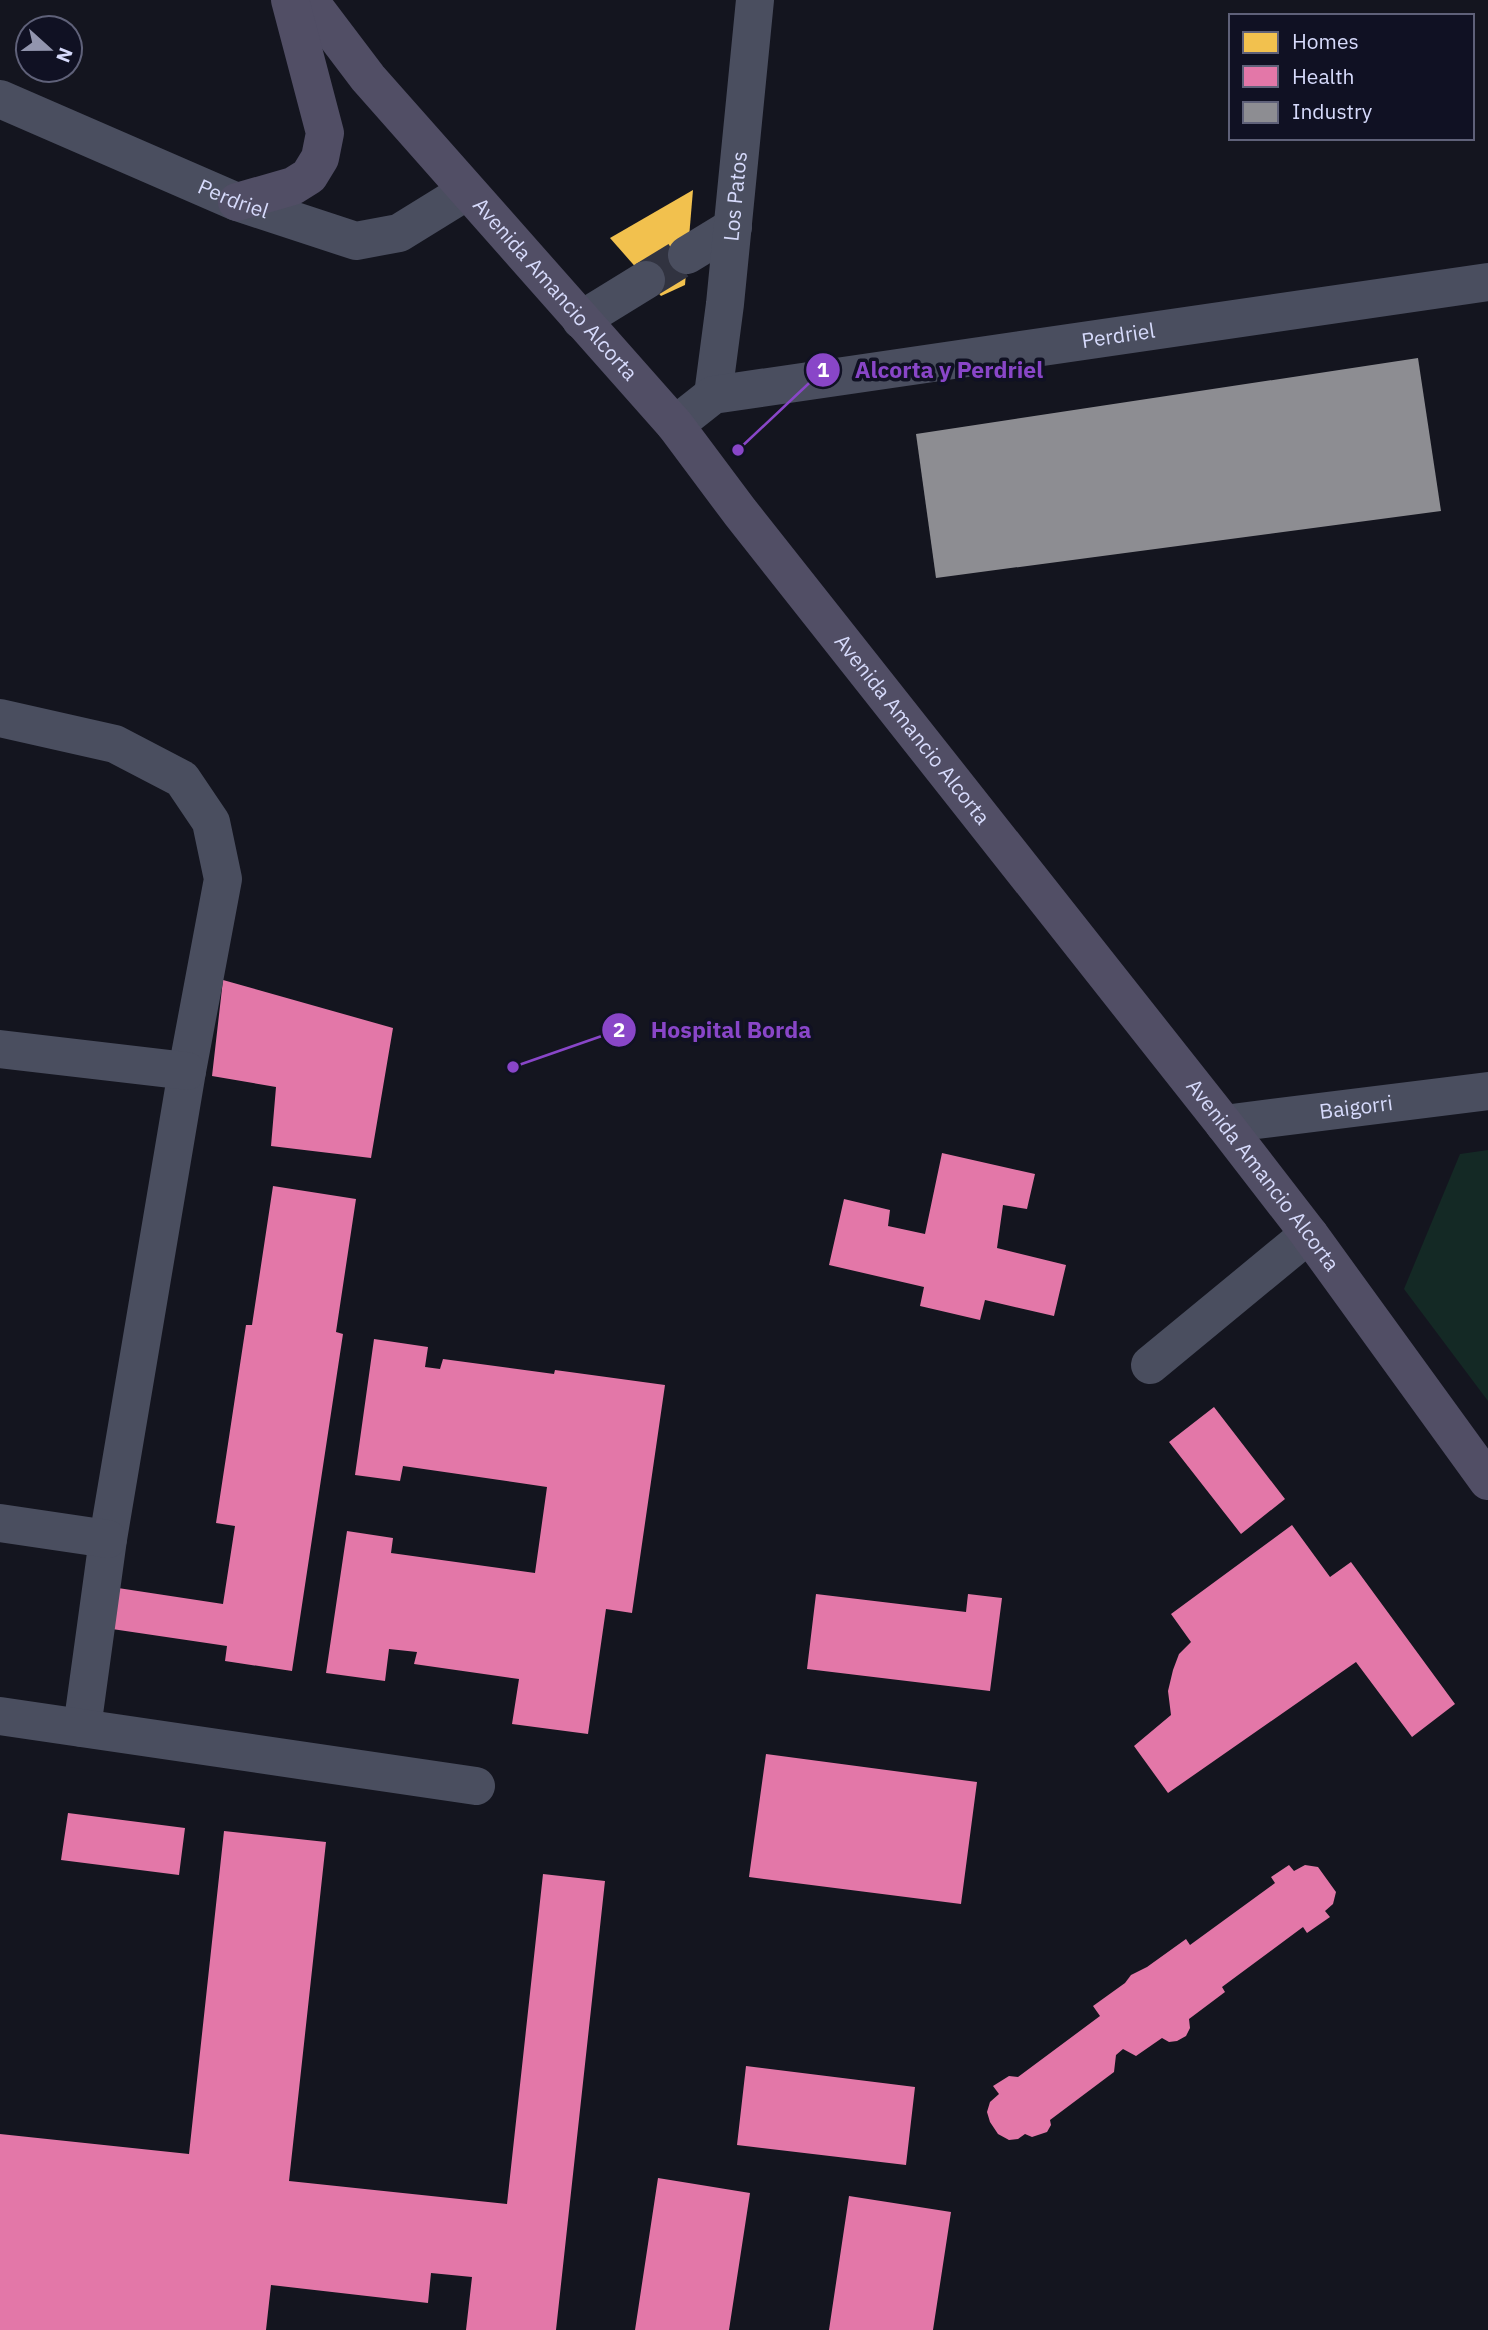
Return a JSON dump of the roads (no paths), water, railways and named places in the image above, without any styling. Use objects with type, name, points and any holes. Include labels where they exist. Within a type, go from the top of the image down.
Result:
[{"type":"main road","points":[[237,202],[293,186],[309,176],[320,158],[325,133],[289,0]]},
{"type":"main road","name":"Avenida Amancio Alcorta","points":[[309,0],[368,78],[675,425],[740,512],[1309,1234],[1488,1481]]},
{"type":"street","name":"Los Patos","points":[[713,395],[733,227],[755,0]]},
{"type":"street","name":"Perdriel","points":[[0,99],[237,202],[356,241],[399,233],[467,191]]},
{"type":"street","points":[[687,255],[733,227]]},
{"type":"street","points":[[581,320],[646,280]]},
{"type":"street","name":"Perdriel","points":[[675,425],[713,395],[1488,282]]},
{"type":"street","points":[[0,718],[115,744],[182,779],[211,822],[223,878],[187,1072],[108,1539],[82,1728]]},
{"type":"street","points":[[0,1049],[187,1072]]},
{"type":"street","name":"Baigorri","points":[[1224,1124],[1488,1091]]},
{"type":"street","points":[[1150,1365],[1309,1234]]},
{"type":"street","points":[[0,1523],[108,1539]]},
{"type":"street","points":[[0,1716],[476,1786]]},
{"type":"tunnel","points":[[646,280],[687,255]]},
{"type":"place","name":"Alcorta y Perdriel","points":[[738,450]]},
{"type":"place","name":"Hospital Borda","points":[[513,1067]]}]
